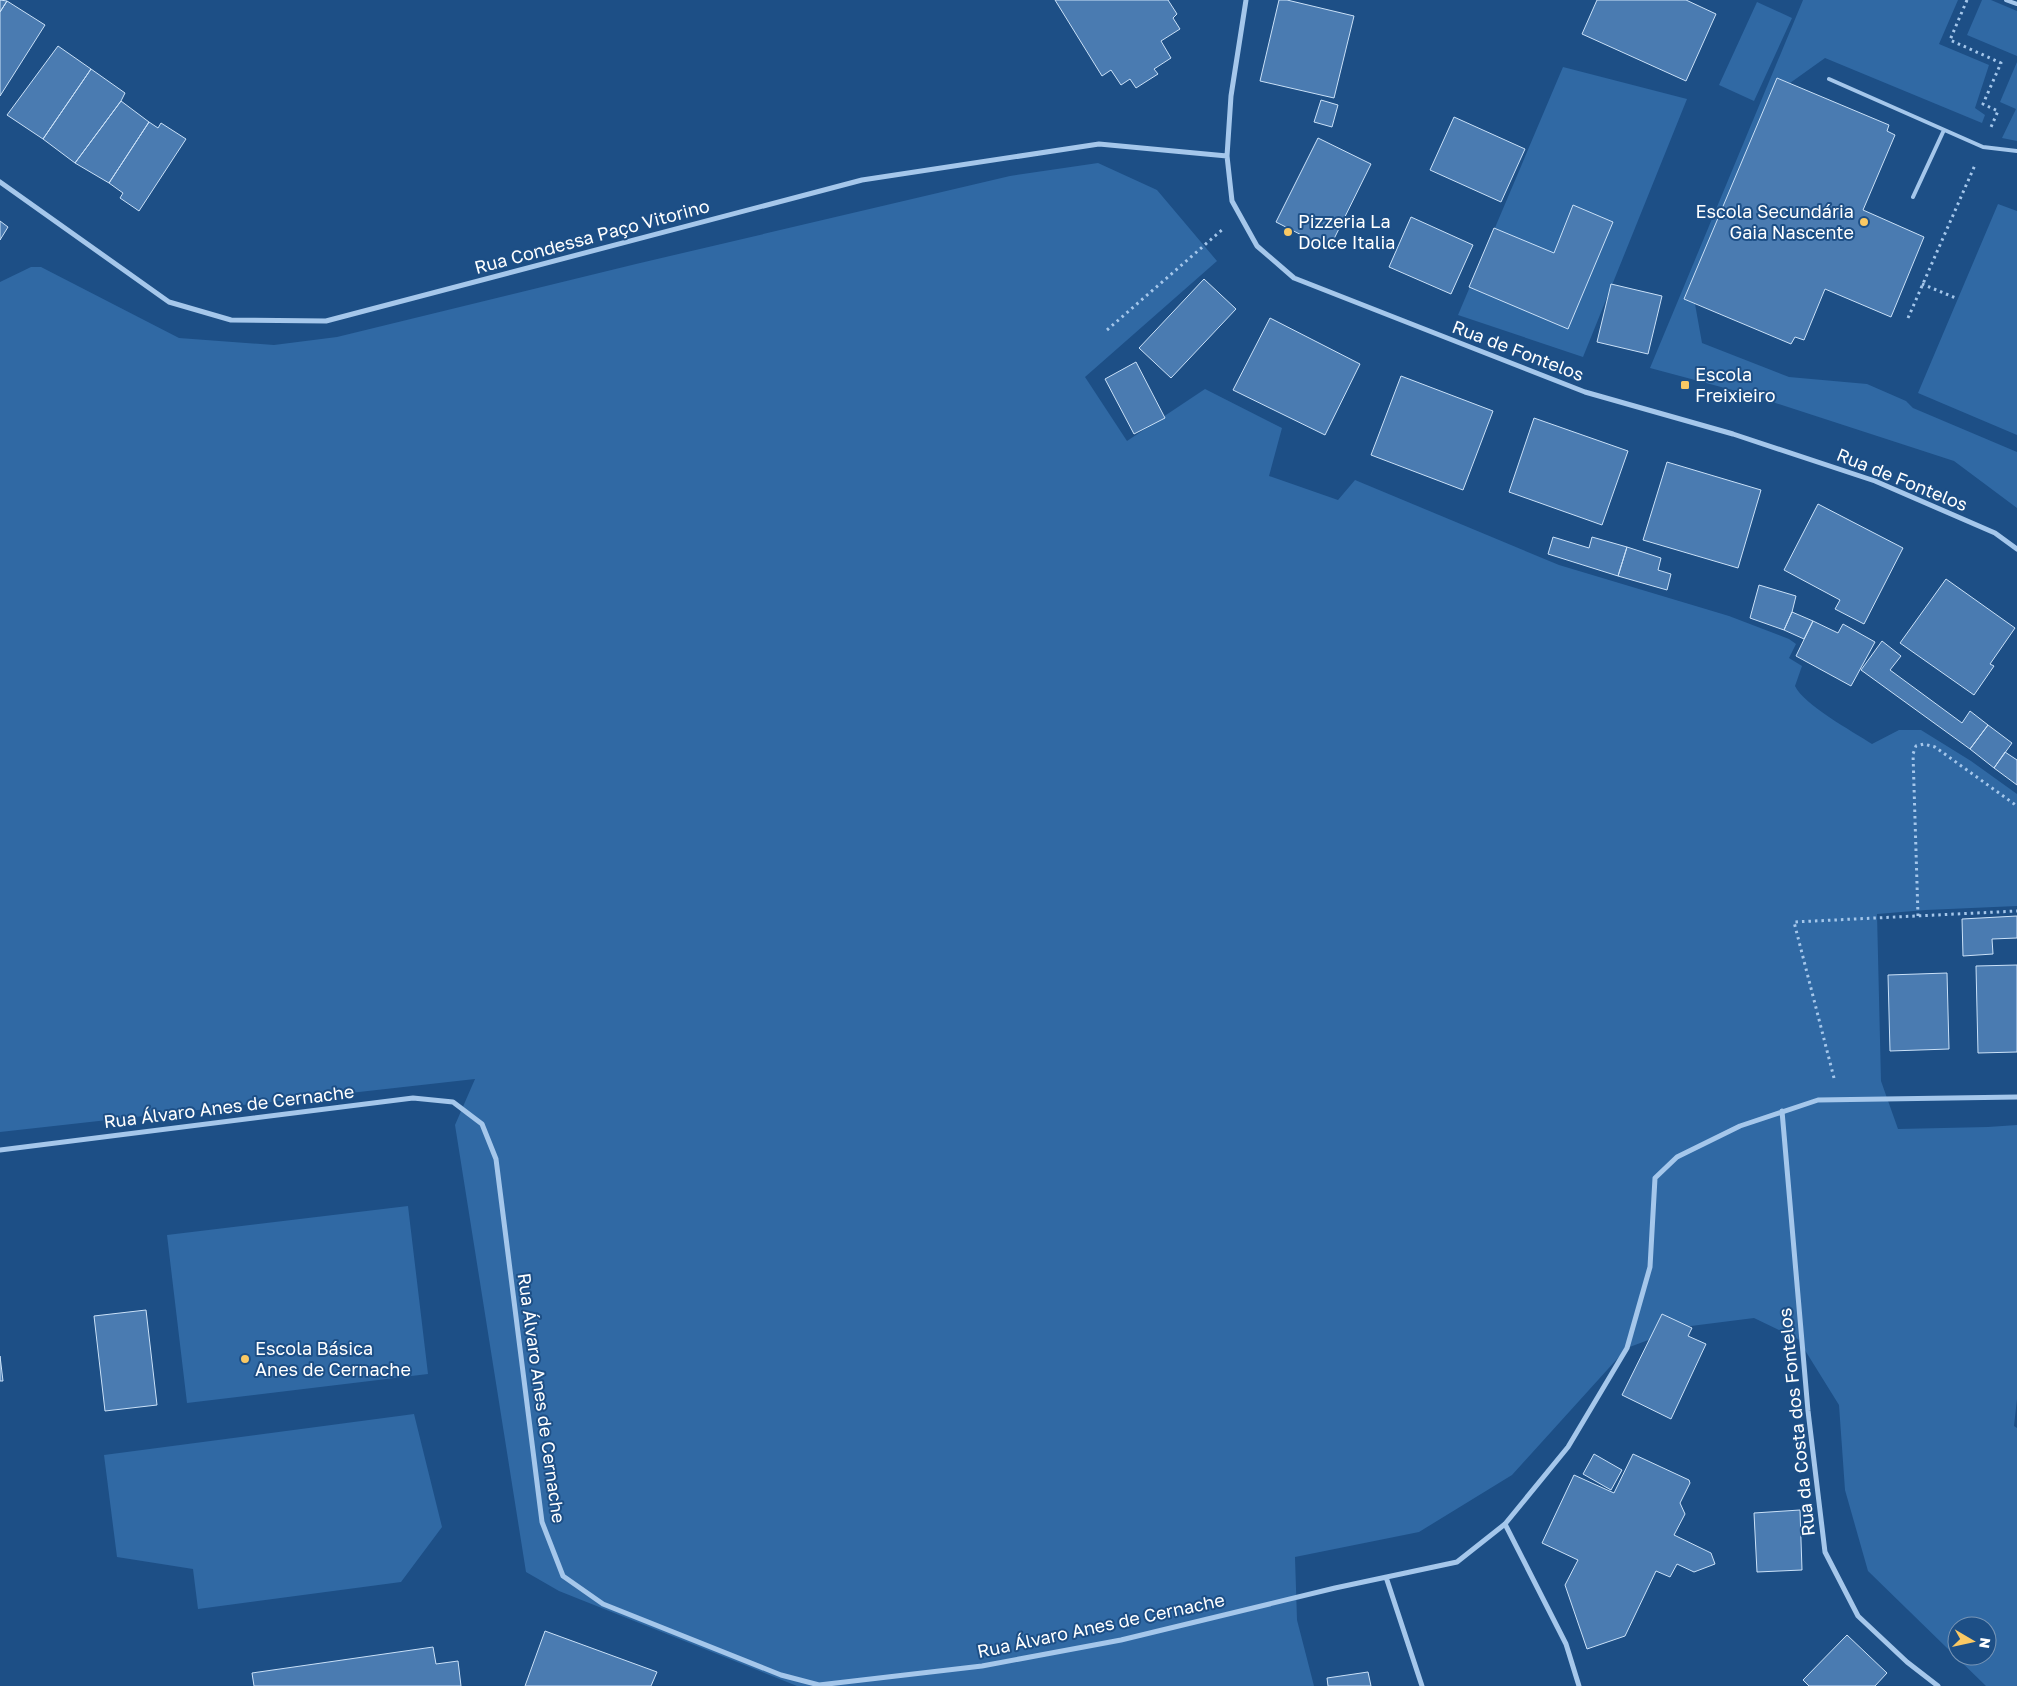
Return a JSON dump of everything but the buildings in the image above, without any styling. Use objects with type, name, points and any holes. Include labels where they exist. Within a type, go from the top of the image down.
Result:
[{"type":"street","name":"Rua de Fontelos","points":[[1246,0],[1231,96],[1227,156],[1232,201],[1257,246],[1294,278],[1585,392],[1733,434],[1876,481],[1995,533],[2017,548]]},
{"type":"street","name":"Rua Condessa Paço Vitorino","points":[[0,182],[169,302],[231,320],[326,321],[862,180],[1100,144],[1227,156]]},
{"type":"street","name":"Rua Álvaro Anes de Cernache","points":[[0,1150],[413,1098],[453,1102],[482,1124],[496,1159],[542,1522],[563,1576],[602,1604],[781,1675],[819,1685],[982,1666],[1121,1640],[1335,1588],[1457,1562],[1505,1524],[1568,1447],[1627,1348],[1650,1267],[1655,1178],[1677,1157],[1740,1126],[1818,1100],[1839,1098],[1916,1100],[2017,1097]]},
{"type":"street","name":"Rua da Costa dos Fontelos","points":[[1782,1111],[1808,1411],[1825,1552],[1858,1616],[1907,1662],[1938,1686]]},
{"type":"street","points":[[1505,1524],[1566,1644],[1579,1686]]},
{"type":"street","points":[[1386,1577],[1422,1686]]},
{"type":"lane","points":[[2006,0],[2017,4]]},
{"type":"lane","points":[[1829,79],[1983,147],[2017,151]]},
{"type":"lane","points":[[1913,197],[1944,130]]},
{"type":"path","points":[[1908,318],[1998,111],[1983,104],[2001,63],[1950,40],[1967,0]]},
{"type":"path","points":[[1106,330],[1239,215]]},
{"type":"path","points":[[1922,284],[1958,299]]},
{"type":"path","points":[[1918,916],[1913,754],[1916,746],[1924,744],[1935,747],[2017,806]]},
{"type":"path","points":[[1839,1098],[1794,922],[2017,911]]},
{"type":"shaded area","points":[[1803,0],[1958,0],[1939,44],[1989,65],[1975,108],[1985,115],[1982,123],[1825,58],[1790,83],[1777,78],[1684,299],[1695,304],[1702,343],[1789,377],[1867,384],[1906,401],[1913,408],[2017,452],[2017,508],[1954,461],[1751,395],[1650,368]]},
{"type":"shaded area","points":[[1982,0],[1991,0],[2017,11],[2017,56],[1967,35]]},
{"type":"shaded area","points":[[1757,2],[1792,18],[1754,101],[1719,85]]},
{"type":"shaded area","points":[[2017,62],[2017,141],[2002,138],[2016,109],[2000,102]]},
{"type":"shaded area","points":[[1563,67],[1687,99],[1583,357],[1458,315]]},
{"type":"shaded area","points":[[1098,163],[1157,190],[1217,261],[1085,377],[1127,441],[1205,389],[1282,428],[1269,476],[1338,500],[1355,480],[1559,565],[1729,616],[1789,639],[1796,644],[1789,658],[1802,666],[1795,686],[1808,701],[1829,717],[1872,744],[1899,730],[1921,730],[1971,761],[2017,794],[2017,906],[1877,914],[1881,1081],[1898,1129],[2017,1125],[2017,1399],[2014,1426],[2017,1428],[2017,1686],[1986,1686],[1965,1666],[1997,1666],[1997,1616],[1947,1616],[1947,1648],[1868,1571],[1845,1490],[1839,1405],[1798,1339],[1754,1318],[1683,1327],[1627,1348],[1512,1475],[1419,1532],[1295,1557],[1297,1620],[1314,1686],[797,1686],[559,1591],[526,1572],[455,1125],[475,1079],[0,1132],[0,282],[31,267],[41,267],[179,338],[274,345],[337,337],[1010,176]]},
{"type":"shaded area","points":[[1998,204],[2017,211],[2017,435],[1918,393]]},
{"type":"shaded area","points":[[408,1206],[428,1374],[187,1403],[167,1235]]},
{"type":"shaded area","points":[[414,1414],[442,1527],[401,1582],[198,1609],[193,1569],[117,1557],[104,1455]]},
{"type":"place","name":"Escola Secundária Gaia Nascente","points":[[1864,222]]},
{"type":"place","name":"Pizzeria La Dolce Italia","points":[[1288,232]]},
{"type":"place","name":"Escola Freixieiro","points":[[1685,385]]},
{"type":"place","name":"Escola Básica Anes de Cernache","points":[[245,1359]]}]
